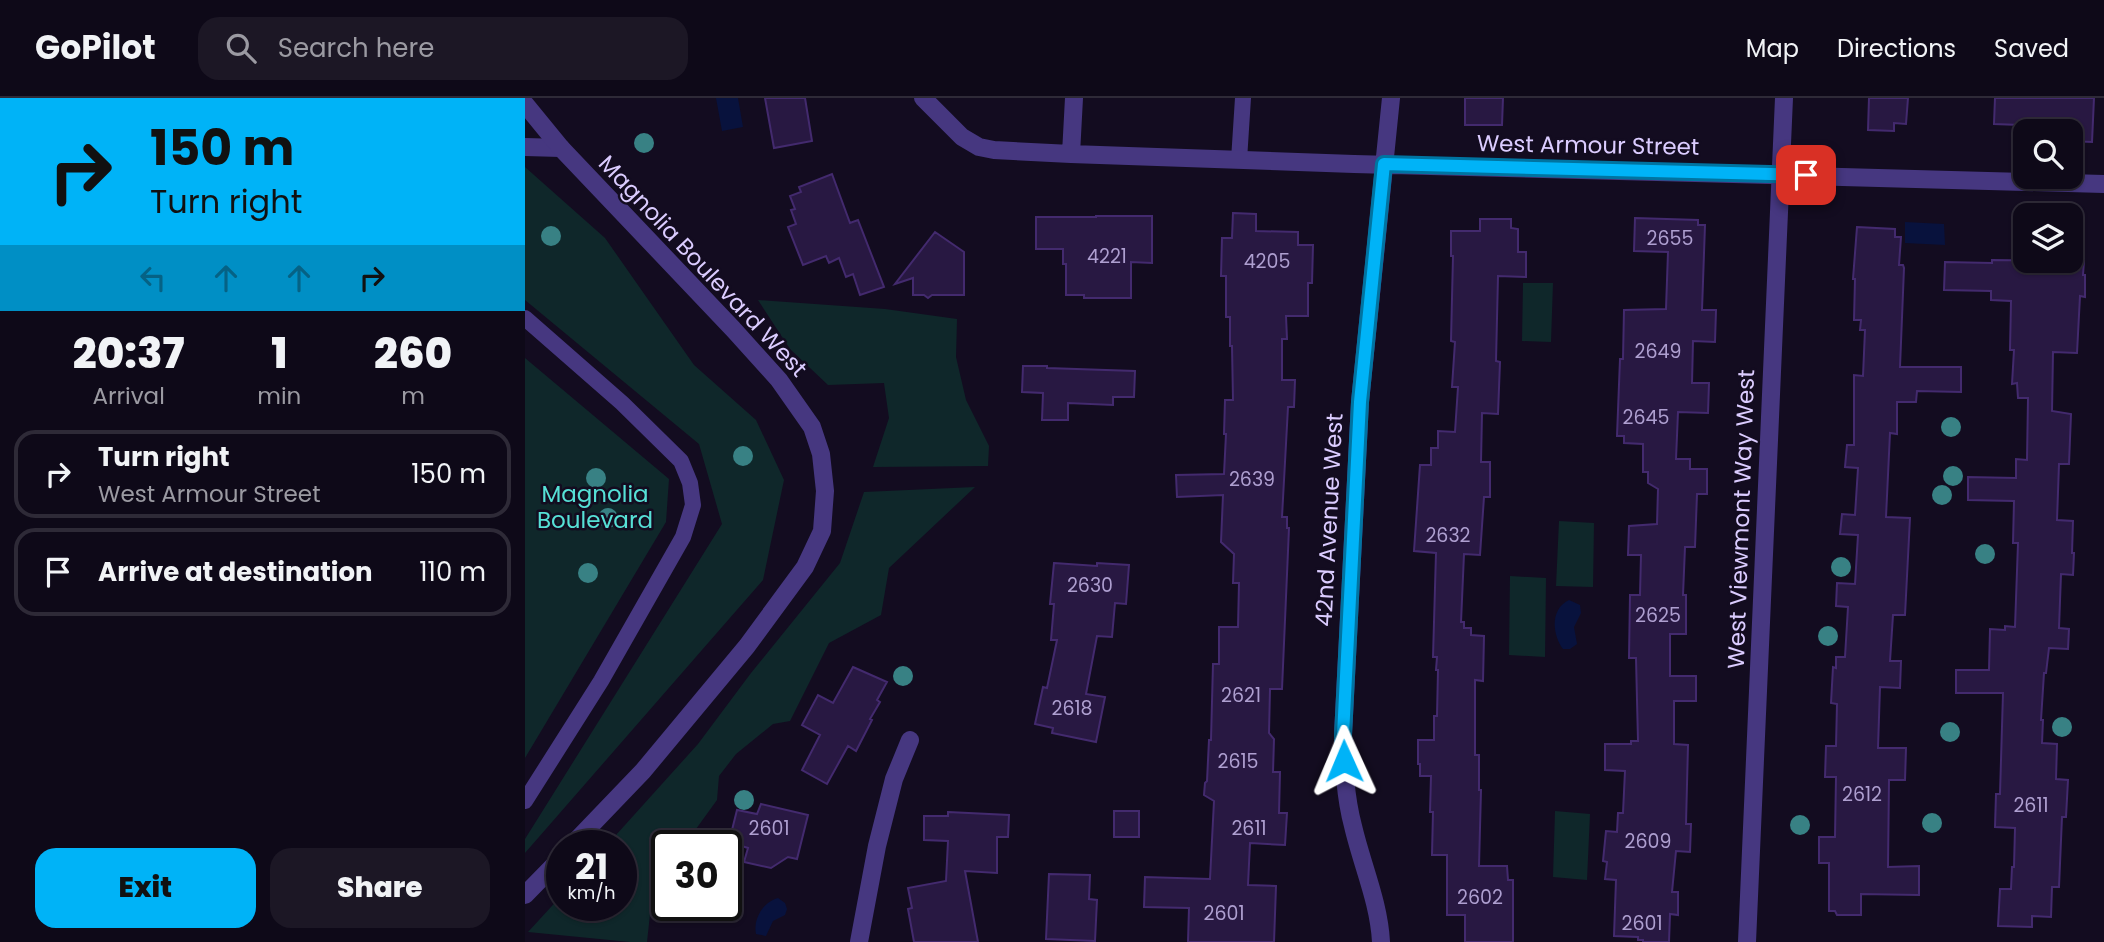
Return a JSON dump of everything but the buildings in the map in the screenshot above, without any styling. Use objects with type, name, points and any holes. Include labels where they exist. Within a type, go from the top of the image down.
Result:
[{"type":"street","name":"West Armour Street","points":[[923,98],[962,137],[979,147],[994,150],[1071,155],[2104,184]]},
{"type":"street","points":[[1071,155],[1074,98]]},
{"type":"street","name":"42nd Avenue West","points":[[1381,942],[1380,920],[1353,827],[1345,786],[1343,735],[1360,402],[1391,98]]},
{"type":"street","name":"West Viewmont Way West","points":[[1747,942],[1784,98]]},
{"type":"street","name":"Magnolia Boulevard West","points":[[525,104],[561,148],[779,380],[812,427],[821,454],[825,491],[821,531],[805,567],[747,646],[643,771],[586,830]]},
{"type":"street","points":[[525,148],[561,148]]},
{"type":"street","points":[[859,942],[882,824],[894,779],[910,740]]},
{"type":"street","points":[[525,895],[546,873]]},
{"type":"lane","points":[[1239,160],[1243,98]]},
{"type":"lane","points":[[525,318],[622,403],[681,461],[690,483],[693,505],[683,537],[601,681],[525,801]]},
{"type":"green space","name":"Magnolia Boulevard","points":[[525,167],[605,238],[694,365],[756,420],[784,480],[763,580],[525,853],[525,839],[722,524],[699,444],[525,300]]},
{"type":"green space","points":[[1523,283],[1553,283],[1551,342],[1522,341]]},
{"type":"green space","points":[[758,300],[885,309],[957,319],[956,357],[966,400],[989,446],[988,466],[873,467],[889,418],[884,383],[828,385],[790,349]]},
{"type":"green space","name":"Magnolia Boulevard","points":[[525,358],[669,479],[666,522],[525,758]]},
{"type":"green space","points":[[975,487],[889,568],[881,615],[829,643],[790,721],[773,724],[736,754],[719,776],[717,800],[696,830],[651,830],[651,905],[647,942],[528,932],[546,912],[546,921],[637,921],[637,830],[621,830],[698,744],[751,673],[840,563],[864,492]]},
{"type":"green space","points":[[1559,521],[1594,523],[1593,587],[1556,586]]},
{"type":"green space","points":[[1510,576],[1546,578],[1545,657],[1509,655]]},
{"type":"green space","points":[[1555,811],[1590,814],[1587,880],[1553,877]]},
{"type":"shaded area","points":[[716,98],[738,98],[743,127],[722,131]]},
{"type":"shaded area","points":[[1905,222],[1944,224],[1945,245],[1905,243]]},
{"type":"shaded area","points":[[1569,600],[1580,605],[1581,613],[1574,627],[1577,644],[1570,649],[1563,649],[1559,643],[1555,622],[1559,609]]},
{"type":"shaded area","points":[[778,898],[785,903],[785,915],[773,921],[766,936],[756,934],[760,912],[768,903]]},
{"type":"route","points":[[1344,761],[1343,735],[1360,402],[1384,164],[1806,175]]}]
